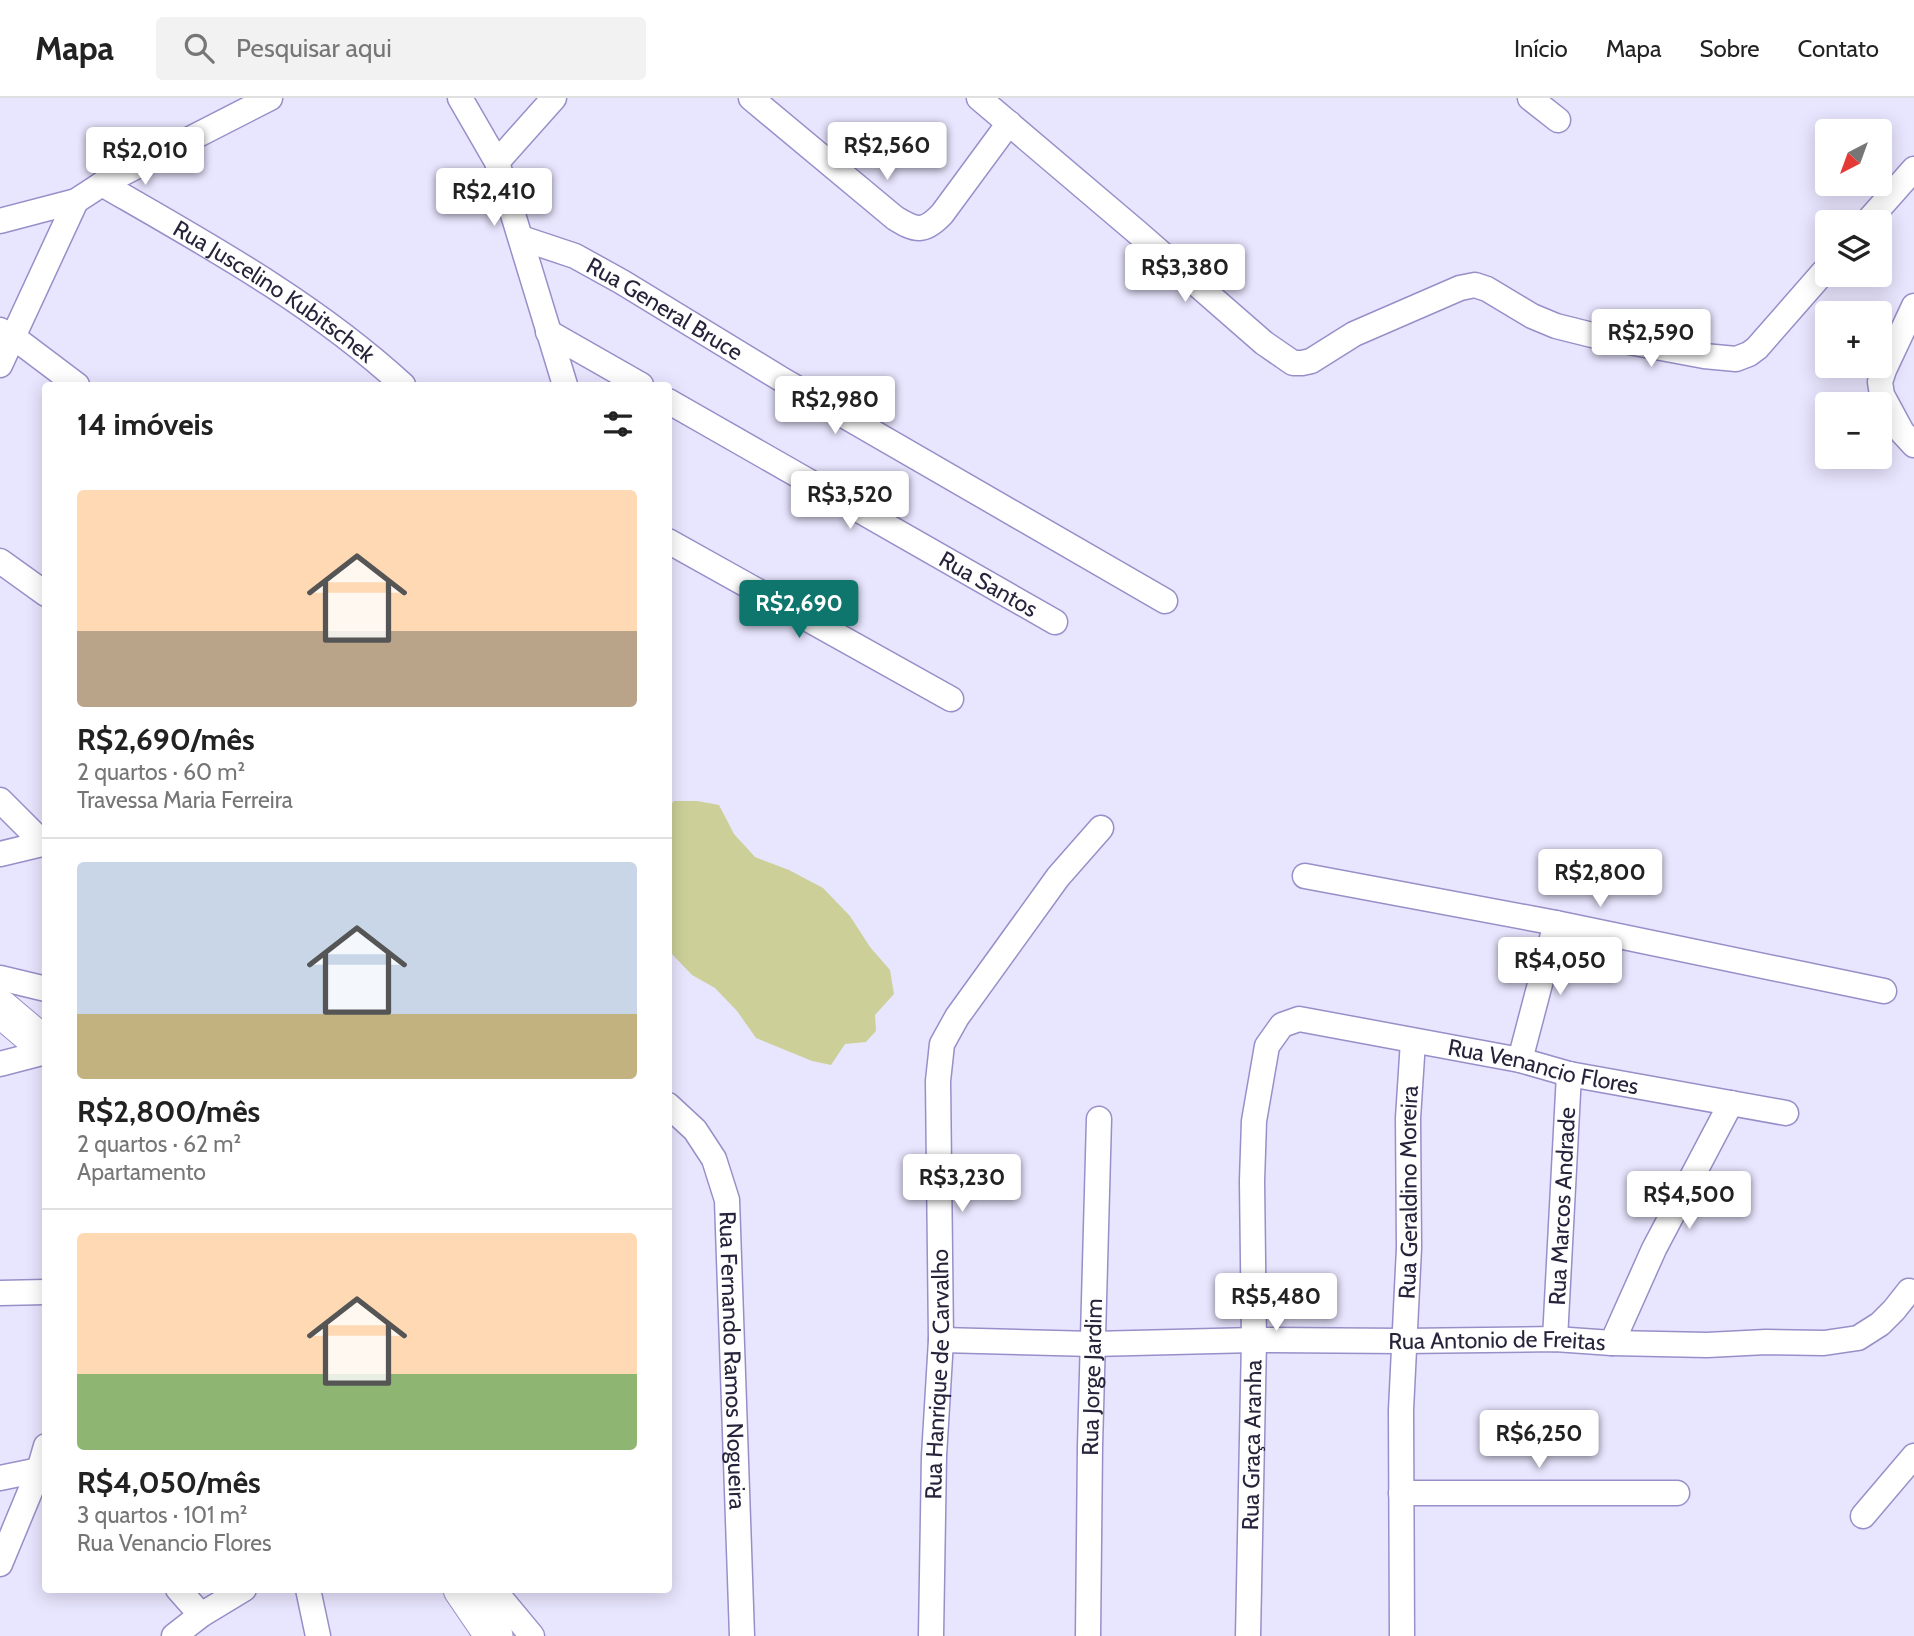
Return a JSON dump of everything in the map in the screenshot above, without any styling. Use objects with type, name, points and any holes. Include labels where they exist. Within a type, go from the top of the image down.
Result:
[{"type":"highway","points":[[0,1008],[42,1046]]},
{"type":"highway","points":[[465,1593],[494,1636]]},
{"type":"street","points":[[0,221],[76,201],[102,184],[270,98]]},
{"type":"street","points":[[460,98],[497,162],[564,382]]},
{"type":"street","points":[[497,162],[554,98]]},
{"type":"street","points":[[751,98],[895,218],[912,228],[925,228],[933,224],[1009,123]]},
{"type":"street","points":[[979,98],[1264,343],[1293,363],[1311,361],[1354,334],[1423,302],[1475,285],[1556,326],[1704,356],[1737,359],[1756,348],[1815,282]]},
{"type":"street","points":[[1530,98],[1558,120]]},
{"type":"street","points":[[1878,210],[1914,169]]},
{"type":"street","name":"Rua Juscelino Kubitschek","points":[[102,184],[263,280],[335,329],[399,382]]},
{"type":"street","points":[[0,365],[6,333],[76,201]]},
{"type":"street","name":"Rua General Bruce","points":[[521,238],[575,256],[622,282],[786,382],[1165,601]]},
{"type":"street","points":[[1914,306],[1880,382],[1882,395],[1902,432],[1914,445]]},
{"type":"street","points":[[548,332],[636,382]]},
{"type":"street","points":[[6,333],[74,382]]},
{"type":"street","name":"Rua Santos","points":[[672,403],[1055,622]]},
{"type":"street","points":[[672,543],[951,699]]},
{"type":"street","points":[[0,561],[42,591]]},
{"type":"street","points":[[0,800],[42,841]]},
{"type":"street","name":"Rua Hanrique de Carvalho","points":[[931,1636],[934,1456],[941,1340],[938,1081],[942,1044],[957,1017],[1038,903],[1101,828]]},
{"type":"street","points":[[0,854],[42,845]]},
{"type":"street","points":[[1305,876],[1556,923],[1884,991]]},
{"type":"street","points":[[1520,1060],[1556,923]]},
{"type":"street","points":[[0,978],[42,988]]},
{"type":"street","name":"Rua Venancio Flores","points":[[1299,1019],[1520,1060],[1569,1074],[1786,1113]]},
{"type":"street","name":"Rua Graça Aranha","points":[[1248,1636],[1254,1340],[1254,1121],[1266,1046],[1282,1025],[1299,1019]]},
{"type":"street","name":"Rua Geraldino Moreira","points":[[1402,1636],[1401,1410],[1409,1248],[1408,1118],[1413,1041]]},
{"type":"street","points":[[0,1064],[42,1051]]},
{"type":"street","name":"Rua Marcos Andrade","points":[[1555,1339],[1569,1074]]},
{"type":"street","points":[[1612,1343],[1654,1249],[1731,1103]]},
{"type":"street","name":"Rua Fernando Ramos Nogueira","points":[[672,1109],[695,1130],[713,1160],[727,1200],[742,1636]]},
{"type":"street","name":"Rua Jorge Jardim","points":[[1088,1636],[1099,1119]]},
{"type":"street","name":"Rua Antonio de Freitas","points":[[941,1340],[1093,1344],[1254,1340],[1555,1339],[1707,1345],[1824,1343],[1858,1338],[1880,1324],[1909,1291]]},
{"type":"street","points":[[0,1293],[42,1292]]},
{"type":"street","points":[[1863,1516],[1914,1456]]},
{"type":"street","points":[[0,1478],[42,1458]]},
{"type":"street","points":[[0,1564],[42,1458]]},
{"type":"street","points":[[1401,1493],[1677,1493]]},
{"type":"street","points":[[182,1593],[201,1615]]},
{"type":"street","points":[[174,1636],[201,1615],[237,1593]]},
{"type":"street","points":[[309,1593],[318,1636]]},
{"type":"street","points":[[496,1593],[532,1636]]},
{"type":"green space","points":[[697,801],[719,805],[734,834],[755,857],[789,870],[823,888],[850,916],[870,947],[890,970],[894,994],[875,1015],[876,1031],[866,1042],[845,1044],[831,1065],[812,1061],[756,1038],[737,1011],[715,988],[692,975],[672,954],[672,803]]}]
